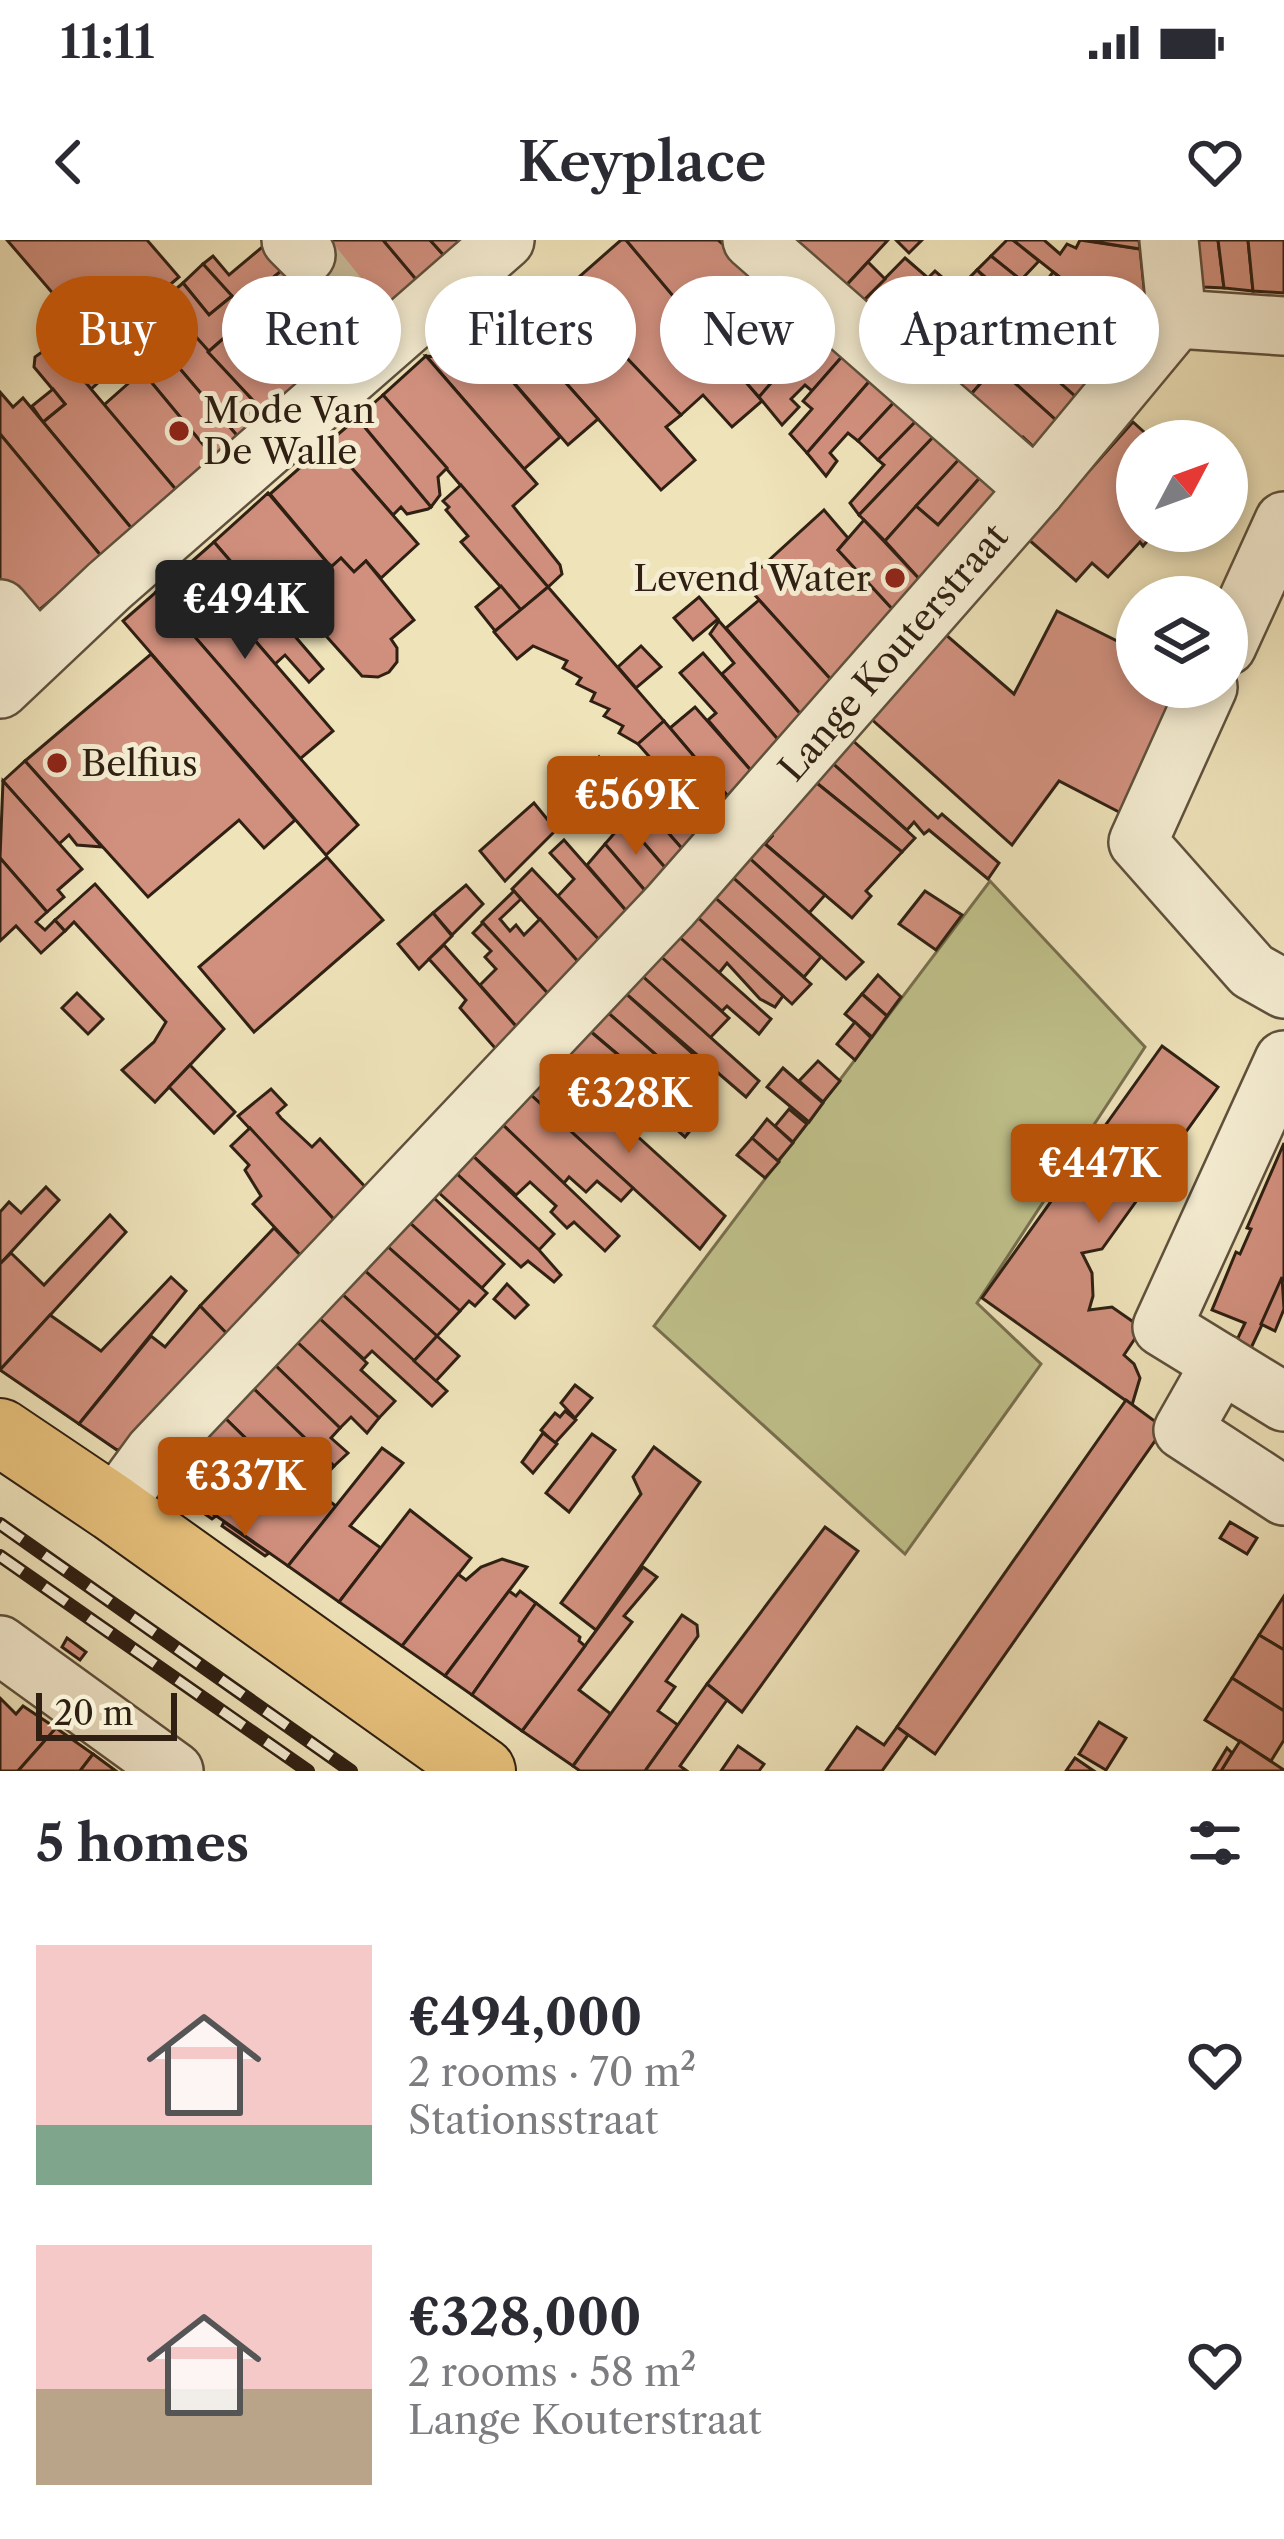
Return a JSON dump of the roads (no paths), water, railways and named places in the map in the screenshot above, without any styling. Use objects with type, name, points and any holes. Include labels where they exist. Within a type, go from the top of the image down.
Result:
[{"type":"main road","points":[[0,1432],[482,1771]]},
{"type":"street","points":[[0,609],[12,669],[505,240]]},
{"type":"street","points":[[752,240],[1036,489]]},
{"type":"street","points":[[1168,240],[1178,319],[1284,326]]},
{"type":"street","name":"Lange Kouterstraat","points":[[113,1508],[154,1452],[670,906],[1036,489],[1178,319]]},
{"type":"street","points":[[1248,600],[1284,521]]},
{"type":"street","points":[[1199,708],[1138,842],[1252,971],[1284,989]]},
{"type":"street","points":[[1284,1060],[1162,1327],[1284,1402]]},
{"type":"street","points":[[1220,1363],[1183,1430],[1284,1496]]},
{"type":"street","points":[[0,1645],[174,1771]]},
{"type":"tunnel","points":[[306,255],[323,276]]},
{"type":"railway","points":[[0,1524],[351,1771]]},
{"type":"railway","points":[[0,1556],[308,1771]]},
{"type":"place","name":"Mode Van De Walle","points":[[179,431]]},
{"type":"place","name":"Levend Water","points":[[895,578]]},
{"type":"place","name":"Belfius","points":[[57,763]]}]
